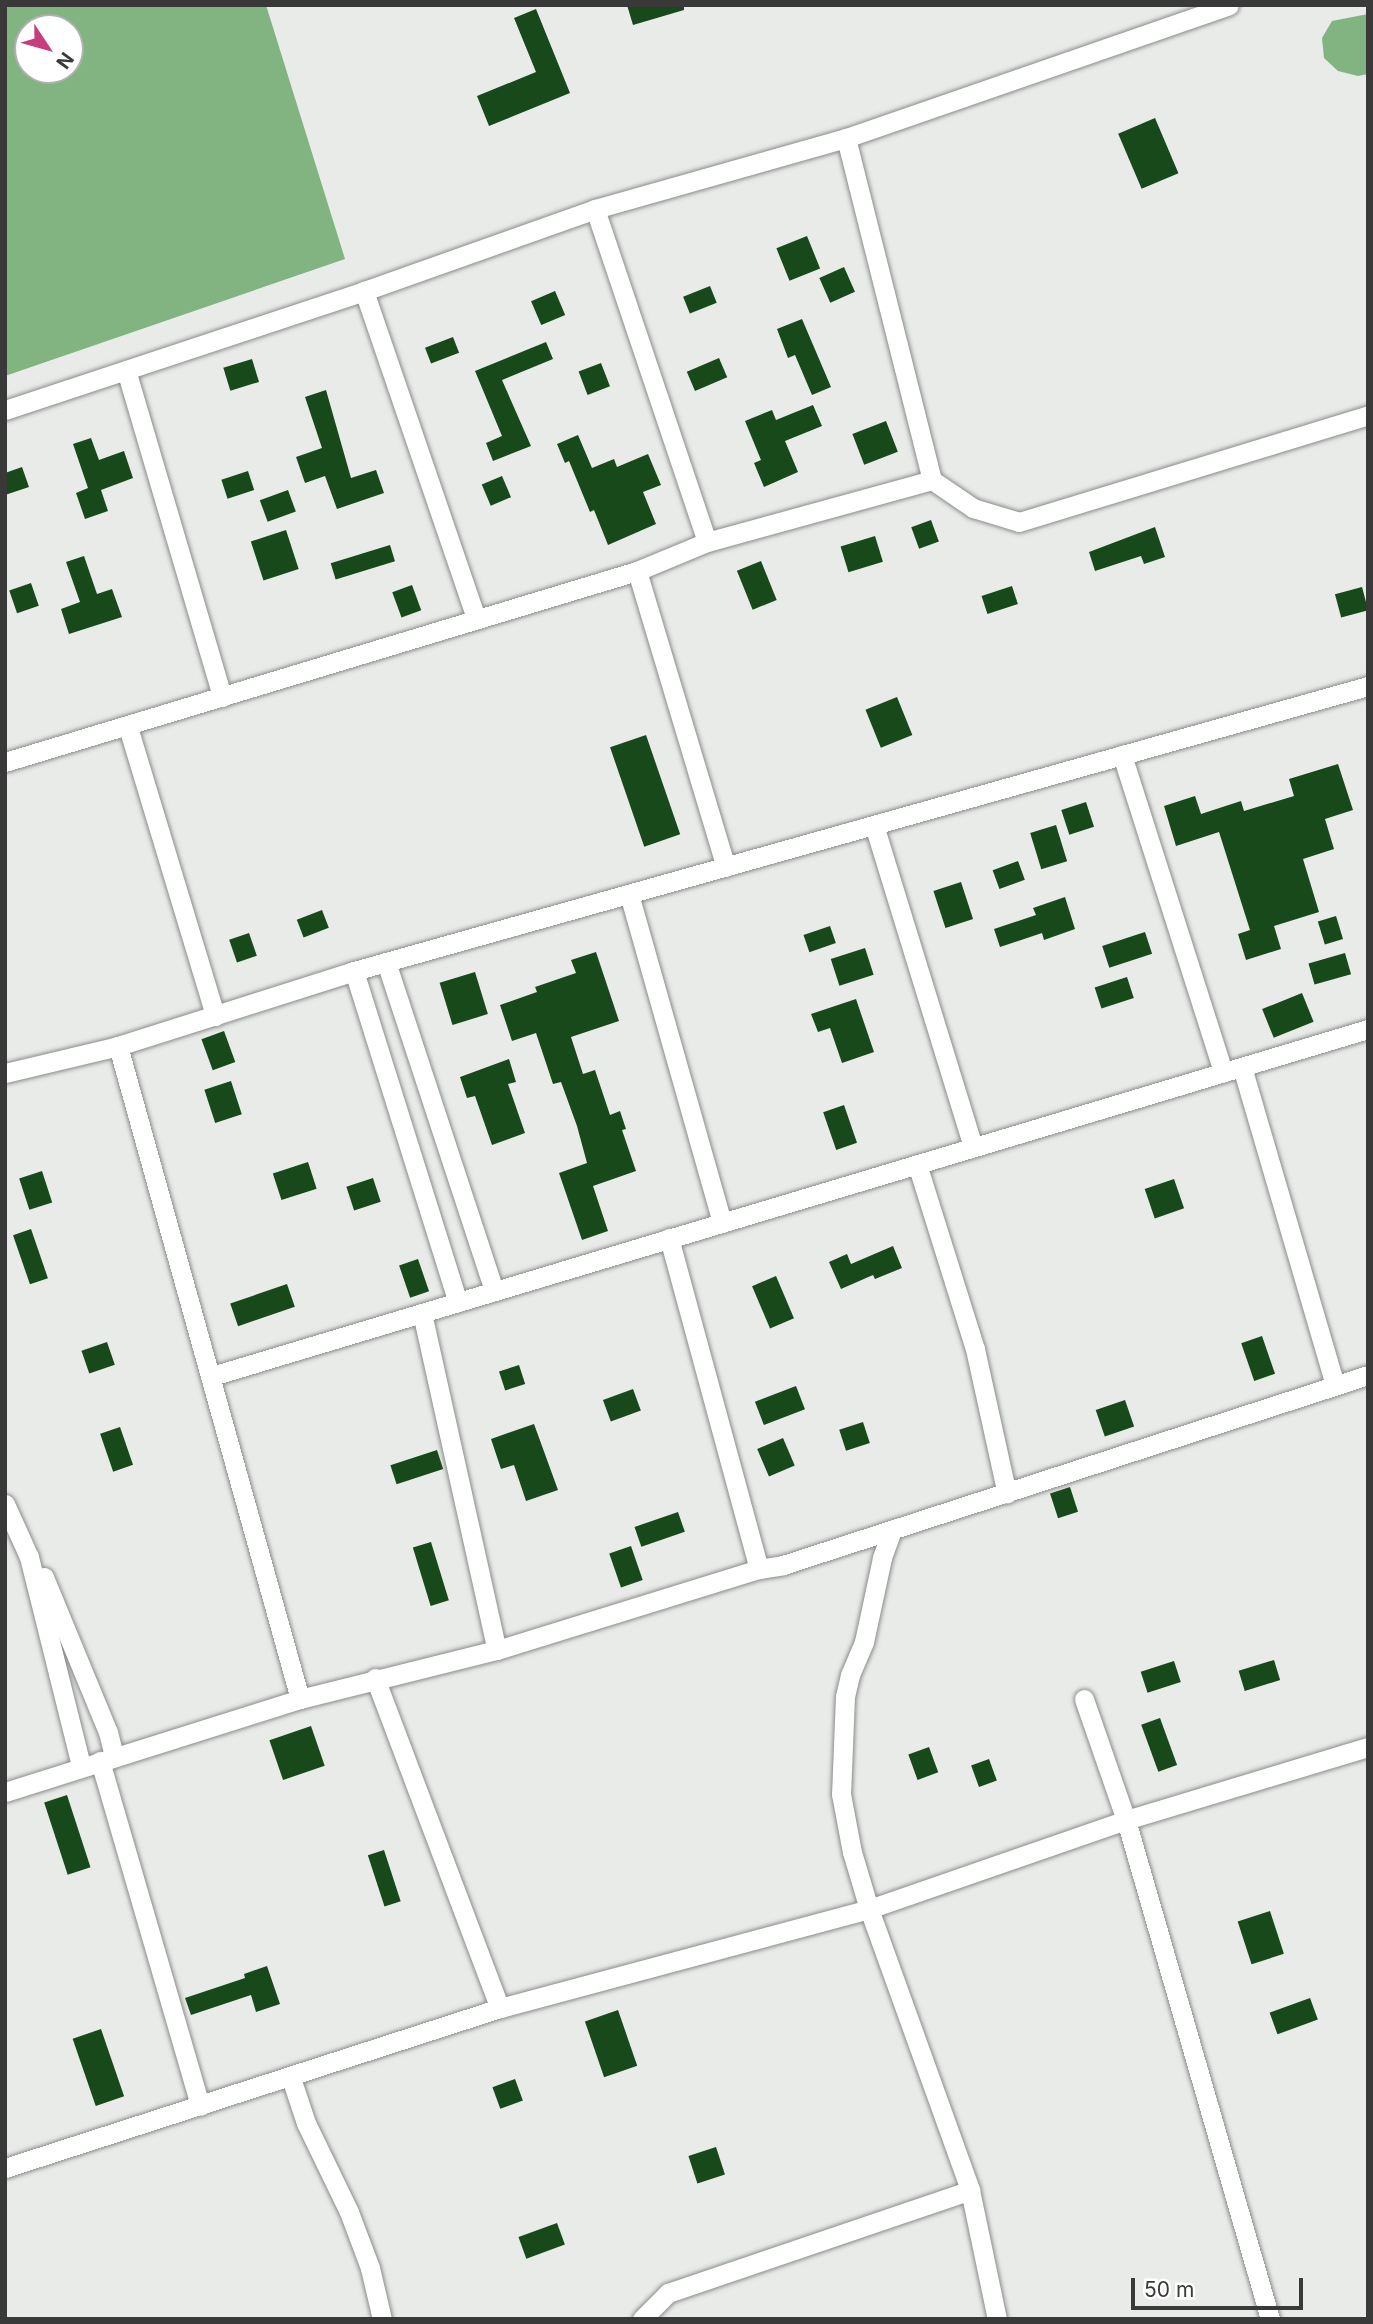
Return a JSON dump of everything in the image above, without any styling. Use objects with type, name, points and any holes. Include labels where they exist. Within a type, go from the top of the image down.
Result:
[{"type":"street","points":[[5,410],[364,291],[595,209],[846,138],[1229,5]]},
{"type":"street","points":[[846,138],[932,480],[973,508],[1019,522],[1368,415]]},
{"type":"street","points":[[595,209],[707,542]]},
{"type":"street","points":[[364,291],[476,619]]},
{"type":"street","points":[[126,370],[222,697]]},
{"type":"street","points":[[5,762],[637,571],[707,542],[932,480]]},
{"type":"street","points":[[637,571],[726,867]]},
{"type":"street","points":[[5,1073],[118,1046],[354,971],[1122,755],[1366,692]]},
{"type":"street","points":[[128,727],[215,1016]]},
{"type":"street","points":[[1122,755],[1233,1070],[1335,1385]]},
{"type":"street","points":[[874,825],[973,1147]]},
{"type":"street","points":[[629,894],[722,1223]]},
{"type":"street","points":[[386,962],[494,1291]]},
{"type":"street","points":[[354,971],[458,1302]]},
{"type":"street","points":[[212,1376],[1368,1029]]},
{"type":"street","points":[[118,1046],[300,1699]]},
{"type":"street","points":[[917,1164],[975,1349],[1007,1493]]},
{"type":"street","points":[[669,1238],[760,1569]]},
{"type":"street","points":[[422,1312],[497,1650]]},
{"type":"street","points":[[5,1792],[300,1699],[375,1678],[497,1650],[760,1569],[783,1565],[1368,1375]]},
{"type":"street","points":[[5,1504],[29,1557],[98,1761],[200,2106]]},
{"type":"street","points":[[892,1530],[864,1642],[849,1675],[842,1733],[841,1794],[852,1852],[869,1909],[970,2190],[998,2319]]},
{"type":"street","points":[[29,1557],[42,1572],[108,1732],[98,1761]]},
{"type":"street","points":[[375,1678],[500,2008]]},
{"type":"street","points":[[1084,1699],[1125,1820],[1270,2319]]},
{"type":"street","points":[[5,2168],[291,2078],[500,2008],[869,1909],[1125,1820],[1368,1747]]},
{"type":"street","points":[[291,2078],[306,2123],[349,2212],[370,2268],[382,2319]]},
{"type":"street","points":[[642,2319],[668,2293],[970,2190]]},
{"type":"green space","points":[[5,5],[266,5],[345,259],[5,376]]},
{"type":"green space","points":[[1368,14],[1368,74],[1358,76],[1338,71],[1324,58],[1322,38],[1332,21]]},
{"type":"building","points":[[627,5],[684,5],[684,10],[633,25]]},
{"type":"building","points":[[536,9],[570,93],[489,126],[477,96],[536,72],[514,18]]},
{"type":"building","points":[[1155,118],[1178,173],[1142,189],[1118,134]]},
{"type":"building","points":[[807,236],[820,268],[790,281],[776,248]]},
{"type":"building","points":[[844,267],[855,292],[830,303],[819,278]]},
{"type":"building","points":[[710,286],[717,303],[690,314],[683,297]]},
{"type":"building","points":[[555,291],[565,315],[541,325],[531,301]]},
{"type":"building","points":[[802,319],[831,387],[812,395],[795,355],[788,358],[777,329]]},
{"type":"building","points":[[453,337],[459,353],[431,364],[425,348]]},
{"type":"building","points":[[546,342],[553,359],[502,380],[531,446],[493,461],[486,443],[502,436],[475,371]]},
{"type":"building","points":[[719,358],[727,377],[695,391],[687,372]]},
{"type":"building","points":[[252,359],[259,382],[230,391],[223,368]]},
{"type":"building","points":[[601,363],[610,386],[588,395],[579,372]]},
{"type":"building","points":[[326,390],[351,478],[376,470],[384,493],[337,509],[325,476],[305,483],[296,457],[322,448],[305,397]]},
{"type":"building","points":[[813,405],[822,426],[785,441],[798,472],[764,487],[754,463],[761,460],[745,421],[772,410],[776,420]]},
{"type":"building","points":[[886,421],[898,452],[864,465],[852,434]]},
{"type":"building","points":[[578,435],[592,468],[614,459],[617,467],[648,454],[661,485],[643,492],[656,524],[608,545],[594,510],[590,512],[569,461],[565,463],[557,444]]},
{"type":"building","points":[[91,438],[99,460],[124,451],[133,478],[101,490],[108,511],[85,519],[76,493],[88,488],[73,444]]},
{"type":"building","points":[[22,467],[29,487],[5,495],[5,473]]},
{"type":"building","points":[[248,471],[254,490],[228,499],[221,480]]},
{"type":"building","points":[[502,476],[511,497],[491,506],[482,485]]},
{"type":"building","points":[[288,490],[296,512],[268,522],[260,500]]},
{"type":"building","points":[[931,520],[939,542],[919,549],[911,527]]},
{"type":"building","points":[[1155,527],[1165,557],[1144,564],[1141,556],[1095,571],[1089,552]]},
{"type":"building","points":[[286,530],[299,569],[263,580],[251,541]]},
{"type":"building","points":[[875,536],[883,562],[848,572],[841,547]]},
{"type":"building","points":[[390,545],[395,561],[336,579],[331,563]]},
{"type":"building","points":[[84,556],[97,594],[112,589],[122,617],[69,634],[61,609],[80,602],[66,562]]},
{"type":"building","points":[[761,561],[777,600],[753,610],[737,571]]},
{"type":"building","points":[[31,583],[39,606],[17,613],[9,590]]},
{"type":"building","points":[[412,585],[421,610],[402,618],[392,592]]},
{"type":"building","points":[[1012,586],[1018,604],[987,614],[982,596]]},
{"type":"building","points":[[1362,587],[1368,610],[1341,617],[1335,594]]},
{"type":"building","points":[[897,697],[912,735],[881,748],[865,710]]},
{"type":"building","points":[[646,735],[680,834],[644,847],[610,747]]},
{"type":"building","points":[[1338,764],[1353,810],[1325,819],[1334,849],[1303,859],[1319,912],[1274,926],[1281,949],[1246,960],[1238,934],[1250,930],[1219,832],[1176,846],[1164,806],[1195,796],[1201,814],[1241,801],[1244,811],[1294,796],[1289,779]]},
{"type":"building","points":[[1086,802],[1094,827],[1069,835],[1061,810]]},
{"type":"building","points":[[1056,825],[1067,861],[1041,869],[1030,833]]},
{"type":"building","points":[[1018,861],[1025,880],[999,889],[993,870]]},
{"type":"building","points":[[961,882],[973,919],[945,928],[933,891]]},
{"type":"building","points":[[1065,897],[1075,929],[1044,940],[1042,933],[1000,947],[994,929],[1036,915],[1033,908]]},
{"type":"building","points":[[322,910],[329,928],[304,937],[297,920]]},
{"type":"building","points":[[1336,916],[1343,939],[1325,945],[1318,922]]},
{"type":"building","points":[[830,926],[836,943],[809,952],[804,935]]},
{"type":"building","points":[[1145,932],[1152,954],[1109,968],[1102,946]]},
{"type":"building","points":[[249,933],[257,956],[237,963],[229,940]]},
{"type":"building","points":[[865,948],[874,975],[839,986],[831,959]]},
{"type":"building","points":[[596,952],[619,1021],[571,1037],[583,1074],[595,1070],[610,1115],[620,1111],[626,1129],[622,1130],[636,1171],[593,1186],[608,1231],[582,1240],[559,1173],[587,1163],[577,1126],[561,1082],[553,1084],[536,1033],[512,1041],[500,1005],[537,992],[535,987],[576,973],[571,960]]},
{"type":"building","points":[[1345,953],[1351,974],[1315,985],[1308,963]]},
{"type":"building","points":[[475,972],[488,1014],[452,1025],[440,983]]},
{"type":"building","points":[[1127,977],[1134,998],[1101,1008],[1095,988]]},
{"type":"building","points":[[1302,993],[1314,1022],[1274,1038],[1262,1009]]},
{"type":"building","points":[[856,999],[874,1052],[842,1063],[830,1028],[818,1032],[811,1014]]},
{"type":"building","points":[[224,1031],[235,1062],[213,1070],[201,1039]]},
{"type":"building","points":[[509,1059],[516,1082],[508,1084],[525,1133],[492,1145],[475,1096],[467,1098],[460,1077]]},
{"type":"building","points":[[231,1081],[242,1114],[215,1123],[204,1090]]},
{"type":"building","points":[[844,1105],[857,1143],[836,1150],[823,1112]]},
{"type":"building","points":[[308,1162],[317,1189],[281,1200],[273,1173]]},
{"type":"building","points":[[42,1171],[52,1202],[29,1210],[19,1178]]},
{"type":"building","points":[[373,1178],[381,1202],[354,1210],[346,1187]]},
{"type":"building","points":[[1174,1179],[1184,1208],[1155,1218],[1145,1189]]},
{"type":"building","points":[[31,1229],[48,1278],[30,1284],[13,1235]]},
{"type":"building","points":[[893,1246],[902,1268],[875,1279],[873,1275],[841,1289],[829,1262],[847,1254],[851,1264]]},
{"type":"building","points":[[418,1259],[429,1291],[410,1298],[399,1266]]},
{"type":"building","points":[[776,1276],[794,1318],[770,1329],[752,1286]]},
{"type":"building","points":[[287,1284],[295,1307],[238,1326],[230,1304]]},
{"type":"building","points":[[1262,1336],[1275,1374],[1254,1381],[1241,1343]]},
{"type":"building","points":[[107,1342],[115,1365],[89,1373],[81,1351]]},
{"type":"building","points":[[519,1365],[525,1384],[505,1391],[499,1371]]},
{"type":"building","points":[[796,1386],[805,1409],[764,1425],[755,1402]]},
{"type":"building","points":[[633,1389],[641,1411],[611,1422],[603,1400]]},
{"type":"building","points":[[1125,1400],[1134,1426],[1105,1437],[1096,1410]]},
{"type":"building","points":[[863,1422],[870,1443],[846,1451],[839,1430]]},
{"type":"building","points":[[534,1424],[558,1490],[526,1501],[514,1465],[501,1469],[491,1439]]},
{"type":"building","points":[[120,1427],[133,1465],[113,1472],[100,1434]]},
{"type":"building","points":[[783,1438],[795,1466],[769,1477],[757,1449]]},
{"type":"building","points":[[437,1450],[443,1469],[397,1484],[390,1465]]},
{"type":"building","points":[[1070,1487],[1078,1512],[1058,1518],[1050,1493]]},
{"type":"building","points":[[678,1512],[685,1532],[641,1547],[635,1527]]},
{"type":"building","points":[[431,1542],[449,1600],[431,1606],[413,1548]]},
{"type":"building","points":[[631,1546],[643,1580],[621,1588],[609,1553]]},
{"type":"building","points":[[1274,1660],[1280,1680],[1245,1691],[1239,1671]]},
{"type":"building","points":[[1174,1661],[1181,1682],[1148,1693],[1141,1672]]},
{"type":"building","points":[[1160,1718],[1177,1765],[1158,1772],[1141,1725]]},
{"type":"building","points":[[311,1726],[325,1766],[283,1780],[269,1740]]},
{"type":"building","points":[[929,1747],[938,1772],[918,1780],[908,1755]]},
{"type":"building","points":[[989,1759],[997,1781],[979,1787],[971,1765]]},
{"type":"building","points":[[67,1795],[90,1867],[68,1875],[44,1802]]},
{"type":"building","points":[[384,1850],[401,1901],[385,1907],[368,1855]]},
{"type":"building","points":[[1270,1911],[1284,1954],[1252,1964],[1238,1922]]},
{"type":"building","points":[[267,1966],[280,2004],[256,2012],[251,1995],[191,2015],[185,1998],[245,1978],[244,1974]]},
{"type":"building","points":[[1310,1998],[1318,2020],[1277,2034],[1270,2013]]},
{"type":"building","points":[[618,2010],[637,2066],[604,2077],[585,2021]]},
{"type":"building","points":[[101,2029],[124,2096],[96,2106],[73,2039]]},
{"type":"building","points":[[515,2079],[523,2101],[500,2109],[492,2087]]},
{"type":"building","points":[[716,2147],[725,2175],[697,2184],[688,2156]]},
{"type":"building","points":[[557,2223],[565,2245],[526,2259],[518,2237]]}]
